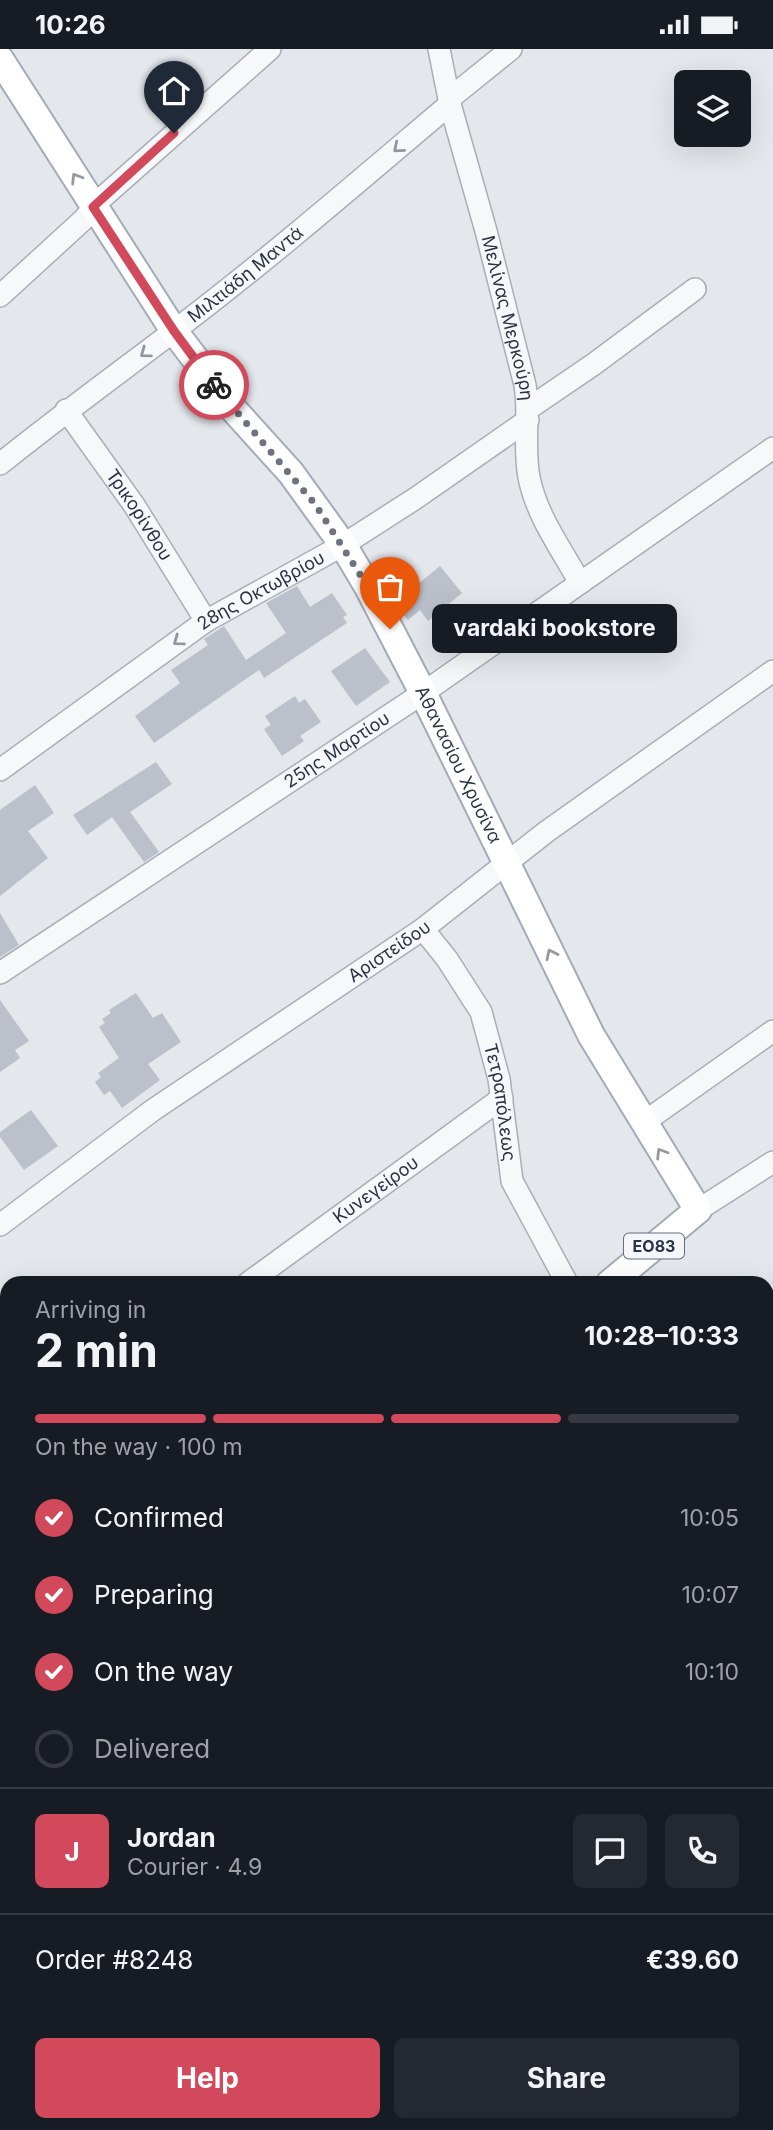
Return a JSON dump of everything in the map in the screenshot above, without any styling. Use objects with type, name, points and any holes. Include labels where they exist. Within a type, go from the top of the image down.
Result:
[{"type":"main road","name":"Αθανασίου Χρυσίνα","points":[[0,59],[174,331],[220,394],[307,494],[343,545],[423,693],[591,1035],[698,1210]]},
{"type":"main road","name":"ΕΟ83","points":[[618,1276],[698,1210]]},
{"type":"street","points":[[0,53],[6,49]]},
{"type":"street","points":[[0,296],[83,220],[93,207],[270,49]]},
{"type":"street","name":"Μελίνας Μερκούρη","points":[[439,49],[450,102],[490,244],[525,386],[528,414],[527,463],[532,490],[540,512],[580,583]]},
{"type":"street","name":"Μιλτιάδη Μαντά","points":[[0,464],[66,410],[174,331],[285,243],[511,49]]},
{"type":"street","name":"28ης Οκτωβρίου","points":[[0,770],[206,621],[343,545],[415,498],[695,289]]},
{"type":"street","name":"Τρικορίνθου","points":[[66,410],[134,505],[206,621]]},
{"type":"street","name":"25ης Μαρτίου","points":[[0,973],[423,693],[773,448]]},
{"type":"street","name":"Αριστείδου","points":[[0,1224],[152,1110],[423,929],[558,824],[773,671]]},
{"type":"street","name":"Τετραπόλεως","points":[[423,929],[447,959],[481,1012],[495,1059],[512,1181],[563,1276]]},
{"type":"street","points":[[643,1123],[773,1031]]},
{"type":"street","name":"Κυνεγείρου","points":[[258,1276],[502,1098]]},
{"type":"street","points":[[698,1210],[773,1162]]},
{"type":"building","points":[[440,566],[462,593],[428,621],[420,610],[408,620],[394,604]]},
{"type":"building","points":[[297,586],[310,607],[332,593],[347,615],[343,617],[347,623],[264,678],[259,670],[154,743],[135,716],[180,683],[171,670],[208,645],[204,639],[224,626],[246,660],[286,633],[266,603]]},
{"type":"building","points":[[365,648],[390,682],[356,706],[331,671]]},
{"type":"building","points":[[295,696],[299,703],[305,699],[321,722],[300,736],[304,741],[282,756],[264,729],[271,725],[265,716]]},
{"type":"building","points":[[156,762],[172,784],[130,812],[159,852],[144,862],[112,817],[87,835],[73,815]]},
{"type":"building","points":[[35,785],[54,813],[28,831],[48,858],[0,896],[0,810]]},
{"type":"building","points":[[0,913],[19,945],[0,957]]},
{"type":"building","points":[[136,993],[153,1018],[162,1013],[181,1042],[148,1064],[160,1080],[122,1108],[110,1091],[104,1095],[95,1082],[101,1077],[98,1073],[119,1058],[99,1027],[105,1023],[102,1019],[111,1013],[109,1010]]},
{"type":"building","points":[[0,1000],[29,1041],[15,1050],[20,1058],[0,1072]]},
{"type":"building","points":[[31,1110],[58,1146],[24,1170],[0,1137],[0,1132]]},
{"type":"way so far","points":[[214,385],[315,504],[343,545],[390,629]]},
{"type":"place","name":"vardaki bookstore","points":[[390,629]]},
{"type":"route","points":[[174,133],[93,207],[174,331],[214,385]]}]
